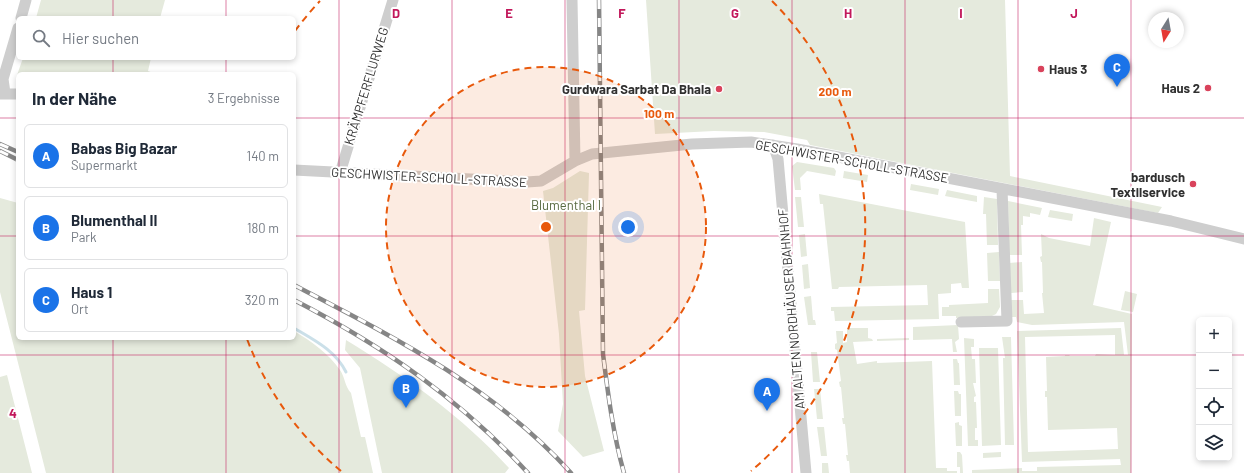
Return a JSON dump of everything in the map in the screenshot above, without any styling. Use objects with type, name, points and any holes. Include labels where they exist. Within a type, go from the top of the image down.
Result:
[{"type":"street","points":[[22,16],[26,0]]},
{"type":"street","name":"KRÄMPFERFLURWEG","points":[[340,173],[393,0]]},
{"type":"street","points":[[572,0],[575,161]]},
{"type":"street","points":[[16,35],[3,79],[2,94],[16,94]]},
{"type":"street","name":"GESCHWISTER-SCHOLL-STRASSE","points":[[296,170],[527,182],[541,181],[575,161],[592,154],[692,144],[751,142],[1171,221],[1244,239]]},
{"type":"street","name":"AM ALTEN NORDHÄUSER BAHNHOF","points":[[773,145],[778,160],[806,473]]},
{"type":"street","points":[[961,322],[1007,321],[1002,189]]},
{"type":"green space","points":[[41,0],[165,0],[161,16],[37,16]]},
{"type":"green space","points":[[646,0],[1005,0],[1010,176],[1162,207],[1158,213],[810,145],[807,140],[764,132],[714,131],[655,134]]},
{"type":"green space","points":[[22,60],[151,60],[148,71],[151,72],[18,72]]},
{"type":"green space","points":[[797,162],[834,168],[836,171],[835,176],[807,171],[800,178],[801,190],[795,190],[792,166]]},
{"type":"green space","name":"Blumenthal I","points":[[580,171],[589,173],[585,310],[579,311],[585,376],[604,451],[583,457],[558,431],[563,404],[559,334],[543,191],[553,188]]},
{"type":"green space","points":[[844,171],[868,175],[867,182],[843,178]]},
{"type":"green space","points":[[911,184],[939,189],[938,195],[910,190]]},
{"type":"green space","points":[[947,190],[977,196],[977,202],[945,196]]},
{"type":"green space","points":[[819,194],[965,222],[969,288],[962,288],[961,283],[951,284],[951,293],[938,294],[939,319],[835,321],[834,311],[831,311],[831,307],[928,305],[927,285],[839,287],[838,289],[832,289],[823,204],[820,204]]},
{"type":"green space","points":[[795,197],[801,197],[804,227],[798,227]]},
{"type":"green space","points":[[984,197],[997,199],[998,245],[987,245],[986,214],[983,214]]},
{"type":"green space","points":[[0,198],[16,202],[16,340],[296,340],[296,332],[325,353],[336,364],[342,373],[347,388],[351,393],[361,437],[365,437],[373,473],[46,473],[0,292]]},
{"type":"green space","points":[[1008,201],[1042,208],[1040,215],[1030,213],[1030,217],[1023,216],[1023,225],[1021,225],[1022,255],[1009,255]]},
{"type":"green space","points":[[1050,210],[1073,214],[1072,221],[1048,217]]},
{"type":"green space","points":[[1094,218],[1111,222],[1093,305],[1132,314],[1131,473],[972,473],[972,470],[1022,468],[1022,471],[1037,471],[1037,467],[1121,465],[1120,459],[1022,462],[1017,331],[1121,328],[1124,355],[1128,355],[1124,322],[1032,325],[1017,322],[1016,317],[1011,317],[1010,300],[1023,300],[1024,314],[1044,313],[1042,293],[1042,262],[1040,257],[1042,256],[1041,234],[1049,238],[1090,246]],"holes":[[[1115,335],[1115,355],[1096,354],[1095,356],[1065,355],[1046,357],[1047,391],[1045,391],[1045,397],[1047,397],[1048,430],[1117,428],[1118,449],[1028,452],[1025,337]]]},
{"type":"green space","points":[[805,234],[807,256],[801,257],[799,235]]},
{"type":"green space","points":[[999,252],[1000,281],[988,281],[987,253]]},
{"type":"green space","points":[[1022,262],[1023,292],[1011,293],[1009,263]]},
{"type":"green space","points":[[808,264],[810,288],[804,289],[802,265]]},
{"type":"green space","points":[[988,289],[999,289],[1000,307],[996,314],[992,316],[956,318],[956,316],[942,316],[942,307],[949,307],[949,305],[988,303]]},
{"type":"green space","points":[[1125,291],[1137,294],[1133,312],[1121,310]]},
{"type":"green space","points":[[811,296],[813,320],[815,320],[816,325],[808,325],[804,297]]},
{"type":"green space","points":[[958,325],[959,339],[955,342],[957,352],[953,352],[952,339],[913,340],[913,327]]},
{"type":"green space","points":[[847,328],[868,328],[868,338],[872,339],[873,341],[853,342],[857,364],[877,361],[877,363],[932,361],[936,468],[947,468],[947,471],[957,471],[957,473],[850,473],[849,461],[847,461],[846,455],[848,455],[845,424],[843,424],[842,418],[844,418],[841,387],[839,382],[841,381],[837,350],[835,349],[835,344],[837,343],[836,331],[843,331],[843,343],[847,342]]},
{"type":"green space","points":[[1002,337],[1011,337],[1014,445],[1005,445],[1003,358],[1005,358]]},
{"type":"green space","points":[[909,338],[909,340],[877,341],[877,339]]},
{"type":"green space","points":[[964,338],[974,339],[974,347],[971,347],[972,359],[975,359],[976,383],[973,383],[976,396],[974,397],[974,402],[976,402],[977,428],[975,428],[975,440],[978,440],[978,446],[968,446]]},
{"type":"green space","points":[[346,340],[390,368],[452,414],[491,449],[509,468],[505,473],[382,473],[360,368],[345,350]]},
{"type":"green space","points":[[979,348],[998,348],[1001,445],[982,446]]},
{"type":"green space","points":[[811,352],[817,352],[820,382],[813,382]]},
{"type":"green space","points":[[953,359],[957,359],[959,363],[960,385],[954,385]]},
{"type":"green space","points":[[7,375],[32,473],[0,473],[0,377]]},
{"type":"green space","points":[[814,389],[820,389],[823,419],[817,419]]},
{"type":"green space","points":[[954,391],[958,391],[959,394],[961,394],[961,416],[955,416]]},
{"type":"green space","points":[[959,422],[959,425],[962,426],[962,446],[956,446],[955,423]]},
{"type":"green space","points":[[817,427],[824,427],[827,456],[821,456]]},
{"type":"green space","points":[[957,452],[960,452],[962,455],[963,473],[960,473],[960,467],[957,467]]},
{"type":"green space","points":[[1001,452],[1001,457],[983,458],[983,453]]},
{"type":"green space","points":[[822,463],[828,463],[829,473],[822,473]]},
{"type":"waterway","points":[[296,329],[323,346],[336,358],[346,372]]},
{"type":"railway","points":[[599,0],[603,354],[614,429],[624,473]]},
{"type":"railway","points":[[0,144],[16,151]]},
{"type":"railway","points":[[0,151],[16,159]]},
{"type":"railway","points":[[296,286],[406,345],[476,390],[510,415],[571,473]]},
{"type":"railway","points":[[296,301],[359,336],[419,376],[475,421],[528,473]]},
{"type":"place","name":"Haus 3","points":[[1041,69]]},
{"type":"place","name":"Haus 1","points":[[1117,87]]},
{"type":"place","name":"Haus 2","points":[[1208,88]]},
{"type":"place","name":"Gurdwara Sarbat Da Bhala","points":[[719,89]]},
{"type":"place","name":"bardusch Textilservice","points":[[1193,184]]},
{"type":"place","name":"Blumenthal II","points":[[406,408]]},
{"type":"place","name":"Babas Big Bazar","points":[[767,411]]}]
